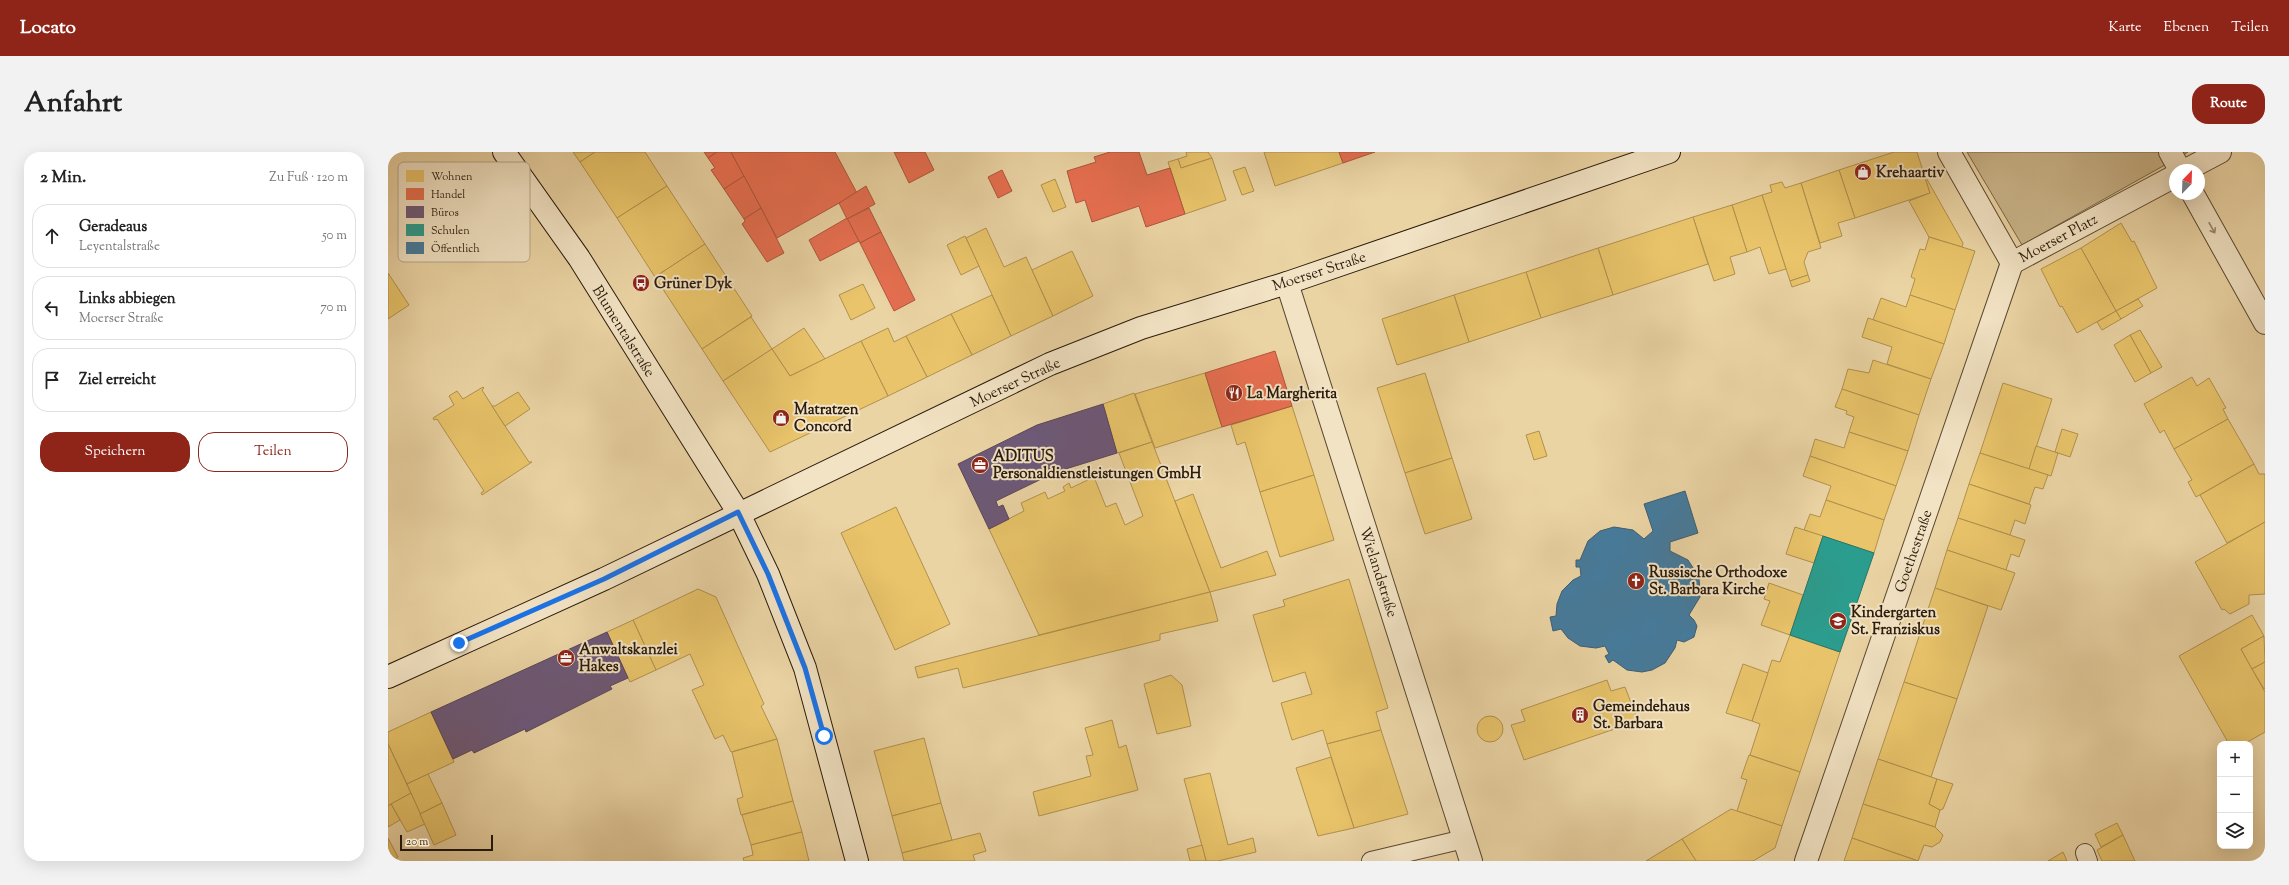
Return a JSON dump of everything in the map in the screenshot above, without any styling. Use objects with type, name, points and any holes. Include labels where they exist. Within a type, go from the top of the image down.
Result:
[{"type":"street","name":"Blumentalstraße","points":[[504,152],[511,162]]},
{"type":"street","name":"Moerser Straße","points":[[388,676],[604,579],[738,512],[1050,364],[1141,328],[1287,283],[1669,152]]},
{"type":"street","name":"Moerser Platz","points":[[1949,152],[2012,263],[2169,179]]},
{"type":"street","points":[[2170,152],[2177,164]]},
{"type":"street","points":[[2197,164],[2220,152]]},
{"type":"street","name":"Blumentalstraße","points":[[530,189],[579,258],[738,512],[768,574],[805,668],[857,861]]},
{"type":"street","points":[[2196,200],[2265,323]]},
{"type":"street","name":"Goethestraße","points":[[1806,861],[2012,263]]},
{"type":"street","name":"Wielandstraße","points":[[1287,283],[1471,861]]},
{"type":"lane","points":[[1371,861],[1464,839]]},
{"type":"shaded area","points":[[1967,152],[2188,152],[2022,245]]},
{"type":"building: Wohnen","points":[[573,152],[595,152],[580,162]]},
{"type":"building: Wohnen","points":[[595,152],[645,152],[667,186],[617,218],[580,162]]},
{"type":"building: Wohnen","points":[[1186,152],[1208,152],[1212,158],[1181,168],[1178,159],[1187,156]]},
{"type":"building: Wohnen","points":[[1264,152],[1339,152],[1343,163],[1275,186]]},
{"type":"building: Wohnen","points":[[1894,152],[1917,152],[1930,193],[1855,218],[1839,170]]},
{"type":"building: Wohnen","points":[[1212,158],[1226,200],[1185,214],[1168,162],[1178,159],[1181,168]]},
{"type":"building: Wohnen","points":[[1245,167],[1254,191],[1242,195],[1233,171]]},
{"type":"building: Wohnen","points":[[1839,170],[1855,218],[1838,223],[1842,236],[1820,243],[1801,183]]},
{"type":"building: Wohnen","points":[[1924,174],[1963,243],[1962,247],[1929,237],[1909,201],[1930,193]]},
{"type":"building: Wohnen","points":[[1055,179],[1066,207],[1053,212],[1041,185]]},
{"type":"building: Wohnen","points":[[1782,182],[1785,188],[1801,183],[1821,248],[1808,252],[1804,262],[1808,275],[1790,281],[1762,195],[1772,192],[1770,185]]},
{"type":"building: Wohnen","points":[[667,186],[705,244],[655,277],[617,218]]},
{"type":"building: Wohnen","points":[[1762,195],[1786,269],[1769,274],[1760,247],[1747,252],[1732,205]]},
{"type":"building: Wohnen","points":[[1732,205],[1747,252],[1730,257],[1735,274],[1714,281],[1693,217]]},
{"type":"building: Wohnen","points":[[1693,217],[1708,264],[1613,295],[1598,248]]},
{"type":"building: Wohnen","points":[[2121,223],[2132,242],[2134,241],[2157,288],[2116,311],[2081,248]]},
{"type":"building: Wohnen","points":[[986,228],[1004,267],[1026,257],[1053,316],[1011,336],[966,238]]},
{"type":"building: Wohnen","points":[[965,236],[979,266],[961,275],[947,245]]},
{"type":"building: Wohnen","points":[[1929,237],[1975,251],[1955,310],[1910,295],[1915,279],[1911,277],[1920,249],[1925,250]]},
{"type":"building: Wohnen","points":[[705,244],[752,316],[702,349],[655,277]]},
{"type":"building: Wohnen","points":[[1598,248],[1613,295],[1541,318],[1526,272]]},
{"type":"building: Wohnen","points":[[2081,248],[2116,311],[2077,333],[2062,306],[2060,307],[2041,269]]},
{"type":"building: Wohnen","points":[[1072,251],[1093,296],[1053,316],[1032,270]]},
{"type":"building: Wohnen","points":[[1526,272],[1541,318],[1469,342],[1454,295]]},
{"type":"building: Wohnen","points":[[388,273],[409,305],[388,319]]},
{"type":"building: Wohnen","points":[[1808,275],[1810,281],[1792,287],[1790,281]]},
{"type":"building: Wohnen","points":[[863,284],[875,308],[851,320],[839,295]]},
{"type":"building: Wohnen","points":[[992,295],[1011,336],[972,355],[951,314]]},
{"type":"building: Wohnen","points":[[1454,295],[1469,342],[1397,365],[1382,319]]},
{"type":"building: Wohnen","points":[[1910,295],[1955,310],[1944,344],[1873,320],[1881,298],[1906,307]]},
{"type":"building: Wohnen","points":[[2138,299],[2143,306],[2121,319],[2116,311]]},
{"type":"building: Wohnen","points":[[2116,311],[2121,319],[2102,330],[2097,322]]},
{"type":"building: Wohnen","points":[[951,314],[972,355],[927,377],[906,336]]},
{"type":"building: Wohnen","points":[[751,317],[772,349],[723,381],[702,349]]},
{"type":"building: Wohnen","points":[[1868,318],[1944,344],[1931,379],[1887,364],[1892,347],[1862,337]]},
{"type":"building: Wohnen","points":[[804,328],[825,359],[790,376],[772,349]]},
{"type":"building: Wohnen","points":[[888,328],[894,342],[906,336],[927,377],[888,396],[861,341]]},
{"type":"building: Wohnen","points":[[2140,330],[2162,367],[2151,373],[2130,335]]},
{"type":"building: Wohnen","points":[[2130,335],[2151,373],[2135,382],[2114,345]]},
{"type":"building: Wohnen","points":[[861,341],[888,396],[770,452],[723,381],[772,349],[790,376]]},
{"type":"building: Wohnen","points":[[1873,360],[1931,379],[1919,415],[1842,389],[1848,369],[1869,373]]},
{"type":"building: Wohnen","points":[[1205,373],[1222,427],[1155,448],[1135,394]]},
{"type":"building: Wohnen","points":[[1425,373],[1452,458],[1405,473],[1377,388]]},
{"type":"building: Wohnen","points":[[2192,377],[2197,386],[2209,378],[2226,408],[2223,409],[2228,419],[2174,449],[2164,430],[2160,433],[2144,404]]},
{"type":"building: Wohnen","points":[[2003,383],[2052,399],[2029,469],[1980,453]]},
{"type":"building: Wohnen","points":[[483,387],[484,388],[482,390],[505,426],[529,462],[532,462],[482,495],[481,493],[484,491],[437,419],[434,420],[433,418],[454,405],[449,396],[457,391],[463,399]]},
{"type":"building: Wohnen","points":[[1842,389],[1919,415],[1908,451],[1849,432],[1854,417],[1846,414],[1847,411],[1835,407]]},
{"type":"building: Wohnen","points":[[518,392],[530,409],[505,426],[492,406],[495,406]]},
{"type":"building: Wohnen","points":[[1134,393],[1152,442],[1117,453],[1103,404]]},
{"type":"building: Wohnen","points":[[1292,406],[1314,475],[1260,492],[1245,442],[1237,445],[1231,425]]},
{"type":"building: Wohnen","points":[[2228,419],[2254,464],[2196,497],[2188,482],[2192,480],[2174,449]]},
{"type":"building: Wohnen","points":[[2062,429],[2078,434],[2070,457],[2055,452]]},
{"type":"building: Wohnen","points":[[1539,431],[1547,456],[1534,460],[1526,435]]},
{"type":"building: Wohnen","points":[[1849,432],[1908,451],[1896,486],[1810,456],[1815,439],[1844,448]]},
{"type":"building: Wohnen","points":[[1152,442],[1210,592],[1039,635],[989,529],[1024,511],[1021,503],[1045,492],[1048,499],[1065,491],[1063,487],[1069,483],[1071,488],[1094,477],[1106,507],[1116,503],[1125,525],[1143,516],[1119,453]]},
{"type":"building: Wohnen","points":[[2036,446],[2058,453],[2051,476],[2029,469]]},
{"type":"building: Wohnen","points":[[1980,453],[2048,475],[2043,489],[2035,487],[2029,504],[1969,484]]},
{"type":"building: Wohnen","points":[[1810,456],[1896,486],[1884,520],[1826,500],[1831,486],[1803,476]]},
{"type":"building: Wohnen","points":[[1452,458],[1472,519],[1425,534],[1405,473]]},
{"type":"building: Wohnen","points":[[2254,464],[2259,474],[2265,474],[2265,522],[2227,543],[2200,495]]},
{"type":"building: Wohnen","points":[[1314,475],[1334,540],[1280,557],[1260,492]]},
{"type":"building: Wohnen","points":[[1969,484],[2031,505],[2025,524],[2015,520],[2010,535],[1958,518]]},
{"type":"building: Wohnen","points":[[1193,494],[1221,568],[1267,551],[1276,575],[1210,592],[1175,501]]},
{"type":"building: Wohnen","points":[[1826,500],[1884,520],[1874,553],[1804,530],[1810,514],[1820,517]]},
{"type":"building: Wohnen","points":[[896,507],[950,624],[895,650],[841,533]]},
{"type":"building: Wohnen","points":[[1958,518],[2025,540],[2019,557],[2011,554],[2006,570],[1947,550]]},
{"type":"building: Wohnen","points":[[2265,522],[2265,594],[2249,595],[2249,604],[2230,614],[2224,609],[2222,610],[2195,562]]},
{"type":"building: Wohnen","points":[[1795,527],[1823,536],[1814,563],[1786,554]]},
{"type":"building: Wohnen","points":[[1947,550],[2015,573],[2001,610],[1935,588]]},
{"type":"building: Wohnen","points":[[1349,579],[1388,708],[1376,712],[1381,730],[1327,744],[1323,730],[1292,740],[1281,703],[1312,694],[1305,672],[1273,682],[1253,615],[1285,606],[1283,600]]},
{"type":"building: Wohnen","points":[[1769,583],[1803,595],[1790,635],[1761,625],[1770,601],[1764,599]]},
{"type":"building: Wohnen","points":[[1935,588],[1988,606],[1957,699],[1904,682]]},
{"type":"building: Wohnen","points":[[698,589],[716,597],[764,704],[761,706],[777,739],[731,752],[723,735],[715,739],[692,690],[704,685],[690,654],[656,670],[633,620]]},
{"type":"building: Wohnen","points":[[1210,592],[1218,621],[1160,634],[1160,640],[963,688],[958,668],[918,678],[915,667]]},
{"type":"building: Wohnen","points":[[2252,615],[2264,636],[2241,649],[2265,692],[2265,732],[2249,741],[2227,741],[2179,656]]},
{"type":"building: Wohnen","points":[[633,620],[656,670],[630,682],[607,632]]},
{"type":"building: Wohnen","points":[[1790,635],[1840,652],[1800,772],[1750,755],[1760,724],[1752,721],[1772,660],[1780,662]]},
{"type":"building: Wohnen","points":[[2264,636],[2265,662],[2252,669],[2241,649]]},
{"type":"building: Wohnen","points":[[2265,662],[2265,689],[2264,689],[2252,669]]},
{"type":"building: Wohnen","points":[[1743,664],[1768,673],[1752,721],[1726,713]]},
{"type":"building: Wohnen","points":[[1171,675],[1182,685],[1191,726],[1157,734],[1144,684]]},
{"type":"building: Wohnen","name":"Gemeindehaus St. Barbara","points":[[1607,680],[1611,691],[1625,687],[1638,721],[1524,760],[1511,725],[1525,721],[1521,710]]},
{"type":"building: Wohnen","points":[[1904,682],[1957,699],[1931,777],[1878,759]]},
{"type":"building: Wohnen","points":[[431,712],[454,762],[407,784],[388,744],[388,732]]},
{"type":"building: Wohnen","points":[[1490,716],[1499,720],[1503,729],[1499,738],[1490,742],[1481,738],[1477,729],[1481,720]]},
{"type":"building: Wohnen","points":[[1112,720],[1119,748],[1126,745],[1138,790],[1039,816],[1033,792],[1091,776],[1086,756],[1093,755],[1085,728]]},
{"type":"building: Wohnen","points":[[1381,730],[1408,814],[1354,828],[1327,744]]},
{"type":"building: Wohnen","points":[[924,738],[941,803],[892,816],[874,751]]},
{"type":"building: Wohnen","points":[[777,739],[793,801],[741,815],[737,799],[743,797],[732,752]]},
{"type":"building: Wohnen","points":[[388,744],[411,793],[388,806]]},
{"type":"building: Wohnen","points":[[1749,755],[1800,772],[1782,826],[1737,811],[1747,780],[1741,778]]},
{"type":"building: Wohnen","points":[[1331,757],[1354,828],[1318,836],[1296,768]]},
{"type":"building: Wohnen","points":[[1878,759],[1937,779],[1929,804],[1940,810],[1935,827],[1863,804]]},
{"type":"building: Wohnen","points":[[1210,773],[1228,845],[1253,838],[1256,852],[1218,861],[1206,861],[1184,779]]},
{"type":"building: Wohnen","points":[[428,774],[442,803],[420,814],[407,784]]},
{"type":"building: Wohnen","points":[[1937,779],[1953,784],[1943,809],[1940,810],[1929,804]]},
{"type":"building: Wohnen","points":[[411,793],[425,824],[407,832],[391,804]]},
{"type":"building: Wohnen","points":[[793,801],[802,832],[751,845],[742,815]]},
{"type":"building: Wohnen","points":[[442,803],[456,835],[434,845],[420,814]]},
{"type":"building: Wohnen","points":[[941,803],[952,840],[902,853],[892,816]]},
{"type":"building: Wohnen","points":[[391,804],[400,820],[388,827],[388,806]]},
{"type":"building: Wohnen","points":[[1863,804],[1935,827],[1943,835],[1940,842],[1932,847],[1924,845],[1918,861],[1852,838]]},
{"type":"building: Wohnen","points":[[1731,809],[1782,826],[1775,848],[1753,861],[1696,861],[1682,839]]},
{"type":"building: Wohnen","points":[[2117,823],[2123,835],[2101,847],[2095,834]]},
{"type":"building: Wohnen","points":[[802,832],[809,861],[744,861],[743,858],[753,855],[751,845]]},
{"type":"building: Wohnen","points":[[980,833],[986,851],[973,855],[975,861],[904,861],[902,853]]},
{"type":"building: Wohnen","points":[[2123,835],[2135,861],[2102,861],[2097,850]]},
{"type":"building: Wohnen","points":[[388,838],[398,857],[392,861],[388,861]]},
{"type":"building: Wohnen","points":[[1852,838],[1918,861],[1844,861]]},
{"type":"building: Wohnen","points":[[1682,839],[1696,861],[1646,861]]},
{"type":"building: Wohnen","points":[[1202,845],[1206,861],[1190,861],[1187,849]]},
{"type":"building: Wohnen","points":[[2063,852],[2067,861],[2048,861]]},
{"type":"building: Handel","points":[[704,152],[717,152],[708,158]]},
{"type":"building: Handel","points":[[717,152],[731,152],[744,176],[724,189],[711,170],[715,168],[708,158]]},
{"type":"building: Handel","points":[[731,152],[835,152],[857,193],[777,238]]},
{"type":"building: Handel","points":[[894,152],[925,152],[934,170],[909,183]]},
{"type":"building: Handel","points":[[1110,152],[1139,152],[1147,175],[1170,168],[1185,214],[1146,227],[1139,206],[1092,222],[1085,200],[1076,203],[1067,171],[1096,162],[1094,157]]},
{"type":"building: Handel","points":[[1339,152],[1375,152],[1343,163]]},
{"type":"building: Handel","points":[[1002,170],[1012,191],[998,198],[988,177]]},
{"type":"building: Handel","points":[[744,176],[761,208],[744,219],[724,189]]},
{"type":"building: Handel","points":[[866,186],[875,204],[847,219],[839,203]]},
{"type":"building: Handel","points":[[761,208],[784,253],[767,262],[742,224],[745,221],[744,219]]},
{"type":"building: Handel","points":[[869,208],[881,232],[860,243],[847,219]]},
{"type":"building: Handel","points":[[847,218],[859,241],[820,261],[809,240]]},
{"type":"building: Handel","points":[[881,232],[915,300],[894,311],[860,243]]},
{"type":"building: Handel","points":[[1275,351],[1292,406],[1222,427],[1205,373]]},
{"type":"building: Büros","points":[[1103,404],[1117,453],[1056,472],[996,501],[998,507],[1003,505],[1009,519],[989,529],[958,464],[1037,425]]},
{"type":"building: Büros","points":[[607,632],[628,678],[610,686],[612,689],[526,732],[525,729],[474,753],[472,750],[453,759],[431,712]]},
{"type":"building: Schulen","points":[[1823,536],[1874,553],[1840,652],[1790,635]]},
{"type":"building: Öffentlich","name":"Russische Orthodoxe St. Barbara Kirche","points":[[1685,491],[1698,533],[1670,542],[1670,551],[1688,560],[1699,577],[1700,597],[1689,615],[1697,626],[1694,637],[1684,642],[1677,640],[1675,648],[1665,663],[1652,670],[1642,672],[1627,670],[1613,660],[1609,663],[1605,656],[1609,654],[1605,646],[1596,648],[1580,646],[1568,638],[1561,629],[1553,631],[1550,617],[1556,616],[1557,604],[1562,591],[1573,580],[1581,576],[1580,567],[1576,567],[1576,560],[1580,560],[1588,541],[1600,531],[1614,527],[1633,530],[1644,539],[1653,531],[1644,504]]},
{"type":"place","name":"Krehaartiv","points":[[1863,172]]},
{"type":"place","name":"Grüner Dyk","points":[[641,283]]},
{"type":"place","name":"La Margherita","points":[[1234,393]]},
{"type":"place","name":"Matratzen Concord","points":[[781,418]]},
{"type":"place","name":"ADITUS Personaldienstleistungen GmbH","points":[[980,465]]},
{"type":"place","name":"Russische Orthodoxe St. Barbara Kirche","points":[[1636,581]]},
{"type":"place","name":"Kindergarten St. Franziskus","points":[[1838,621]]},
{"type":"place","name":"Anwaltskanzlei Hakes","points":[[566,658]]},
{"type":"place","name":"Gemeindehaus St. Barbara","points":[[1580,715]]},
{"type":"route","points":[[459,643],[604,579],[738,512],[768,574],[805,668],[824,736]]}]
